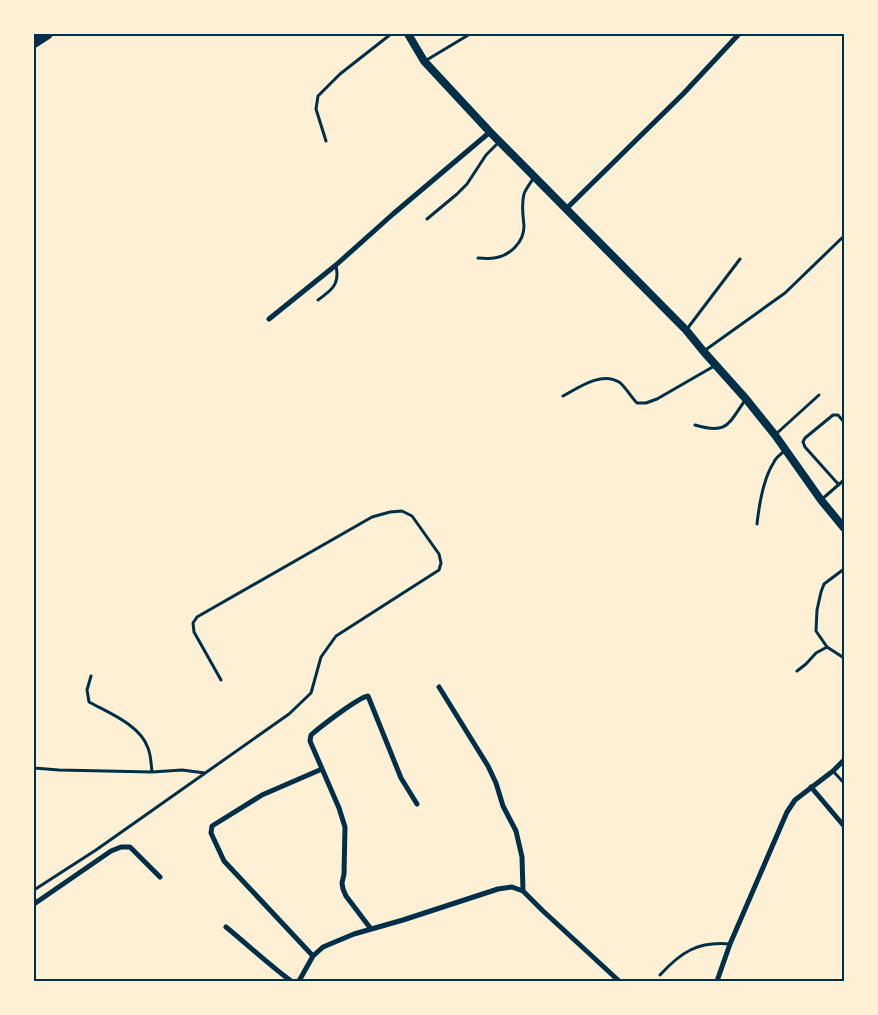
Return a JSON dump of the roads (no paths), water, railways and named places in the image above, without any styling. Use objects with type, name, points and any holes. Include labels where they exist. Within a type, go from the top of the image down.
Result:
[{"type":"highway","points":[[34,43],[48,34]]},
{"type":"street","points":[[408,34],[424,61],[490,132],[686,330],[775,435],[821,500],[844,528]]},
{"type":"street","points":[[566,209],[683,94],[739,34]]},
{"type":"street","points":[[269,319],[336,265],[490,132]]},
{"type":"street","points":[[438,687],[488,766],[496,783],[503,806],[516,831],[522,857],[523,891]]},
{"type":"street","points":[[371,929],[346,896],[343,889],[345,826],[340,808],[310,741],[311,735],[365,696],[368,696],[401,778],[417,804]]},
{"type":"street","points":[[717,981],[730,944],[787,812],[795,800],[833,771],[844,760]]},
{"type":"street","points":[[313,956],[224,861],[211,833],[211,829],[212,826],[221,820],[262,795],[322,769]]},
{"type":"street","points":[[812,788],[844,826]]},
{"type":"street","points":[[34,904],[111,851],[121,847],[130,847],[160,877]]},
{"type":"street","points":[[299,981],[313,956],[323,947],[371,929],[498,888],[512,887],[523,891],[619,981]]},
{"type":"street","points":[[226,927],[291,981]]},
{"type":"lane","points":[[326,141],[316,109],[318,96],[340,74],[391,34]]},
{"type":"lane","points":[[424,61],[470,34]]},
{"type":"lane","points":[[427,219],[467,184],[486,155],[500,141]]},
{"type":"lane","points":[[478,258],[495,258],[506,254],[517,246],[522,238],[524,228],[522,210],[524,192],[535,177]]},
{"type":"lane","points":[[704,352],[785,293],[844,236]]},
{"type":"lane","points":[[686,330],[740,259]]},
{"type":"lane","points":[[318,300],[334,286],[338,274],[336,265]]},
{"type":"lane","points":[[563,396],[590,382],[606,378],[619,382],[638,403],[646,403],[657,399],[716,365]]},
{"type":"lane","points":[[775,435],[819,395]]},
{"type":"lane","points":[[695,424],[709,429],[721,429],[746,399]]},
{"type":"lane","points":[[839,485],[803,442],[833,414],[838,415],[844,422]]},
{"type":"lane","points":[[756,524],[767,477],[774,461],[786,450]]},
{"type":"lane","points":[[821,500],[844,480]]},
{"type":"lane","points":[[34,890],[96,850],[289,714],[311,693],[321,657],[336,636],[438,570],[441,563],[438,554],[412,516],[402,511],[372,517],[197,617],[193,623],[194,632],[221,680]]},
{"type":"lane","points":[[844,569],[824,584],[817,610],[816,631],[827,647],[844,658]]},
{"type":"lane","points":[[797,671],[816,653],[827,647]]},
{"type":"lane","points":[[91,676],[87,690],[89,702],[128,723],[141,735],[148,748],[152,772]]},
{"type":"lane","points":[[34,768],[152,772],[182,770],[206,774]]},
{"type":"lane","points":[[833,771],[844,783]]},
{"type":"lane","points":[[660,975],[670,964],[688,950],[716,942],[730,944]]}]
